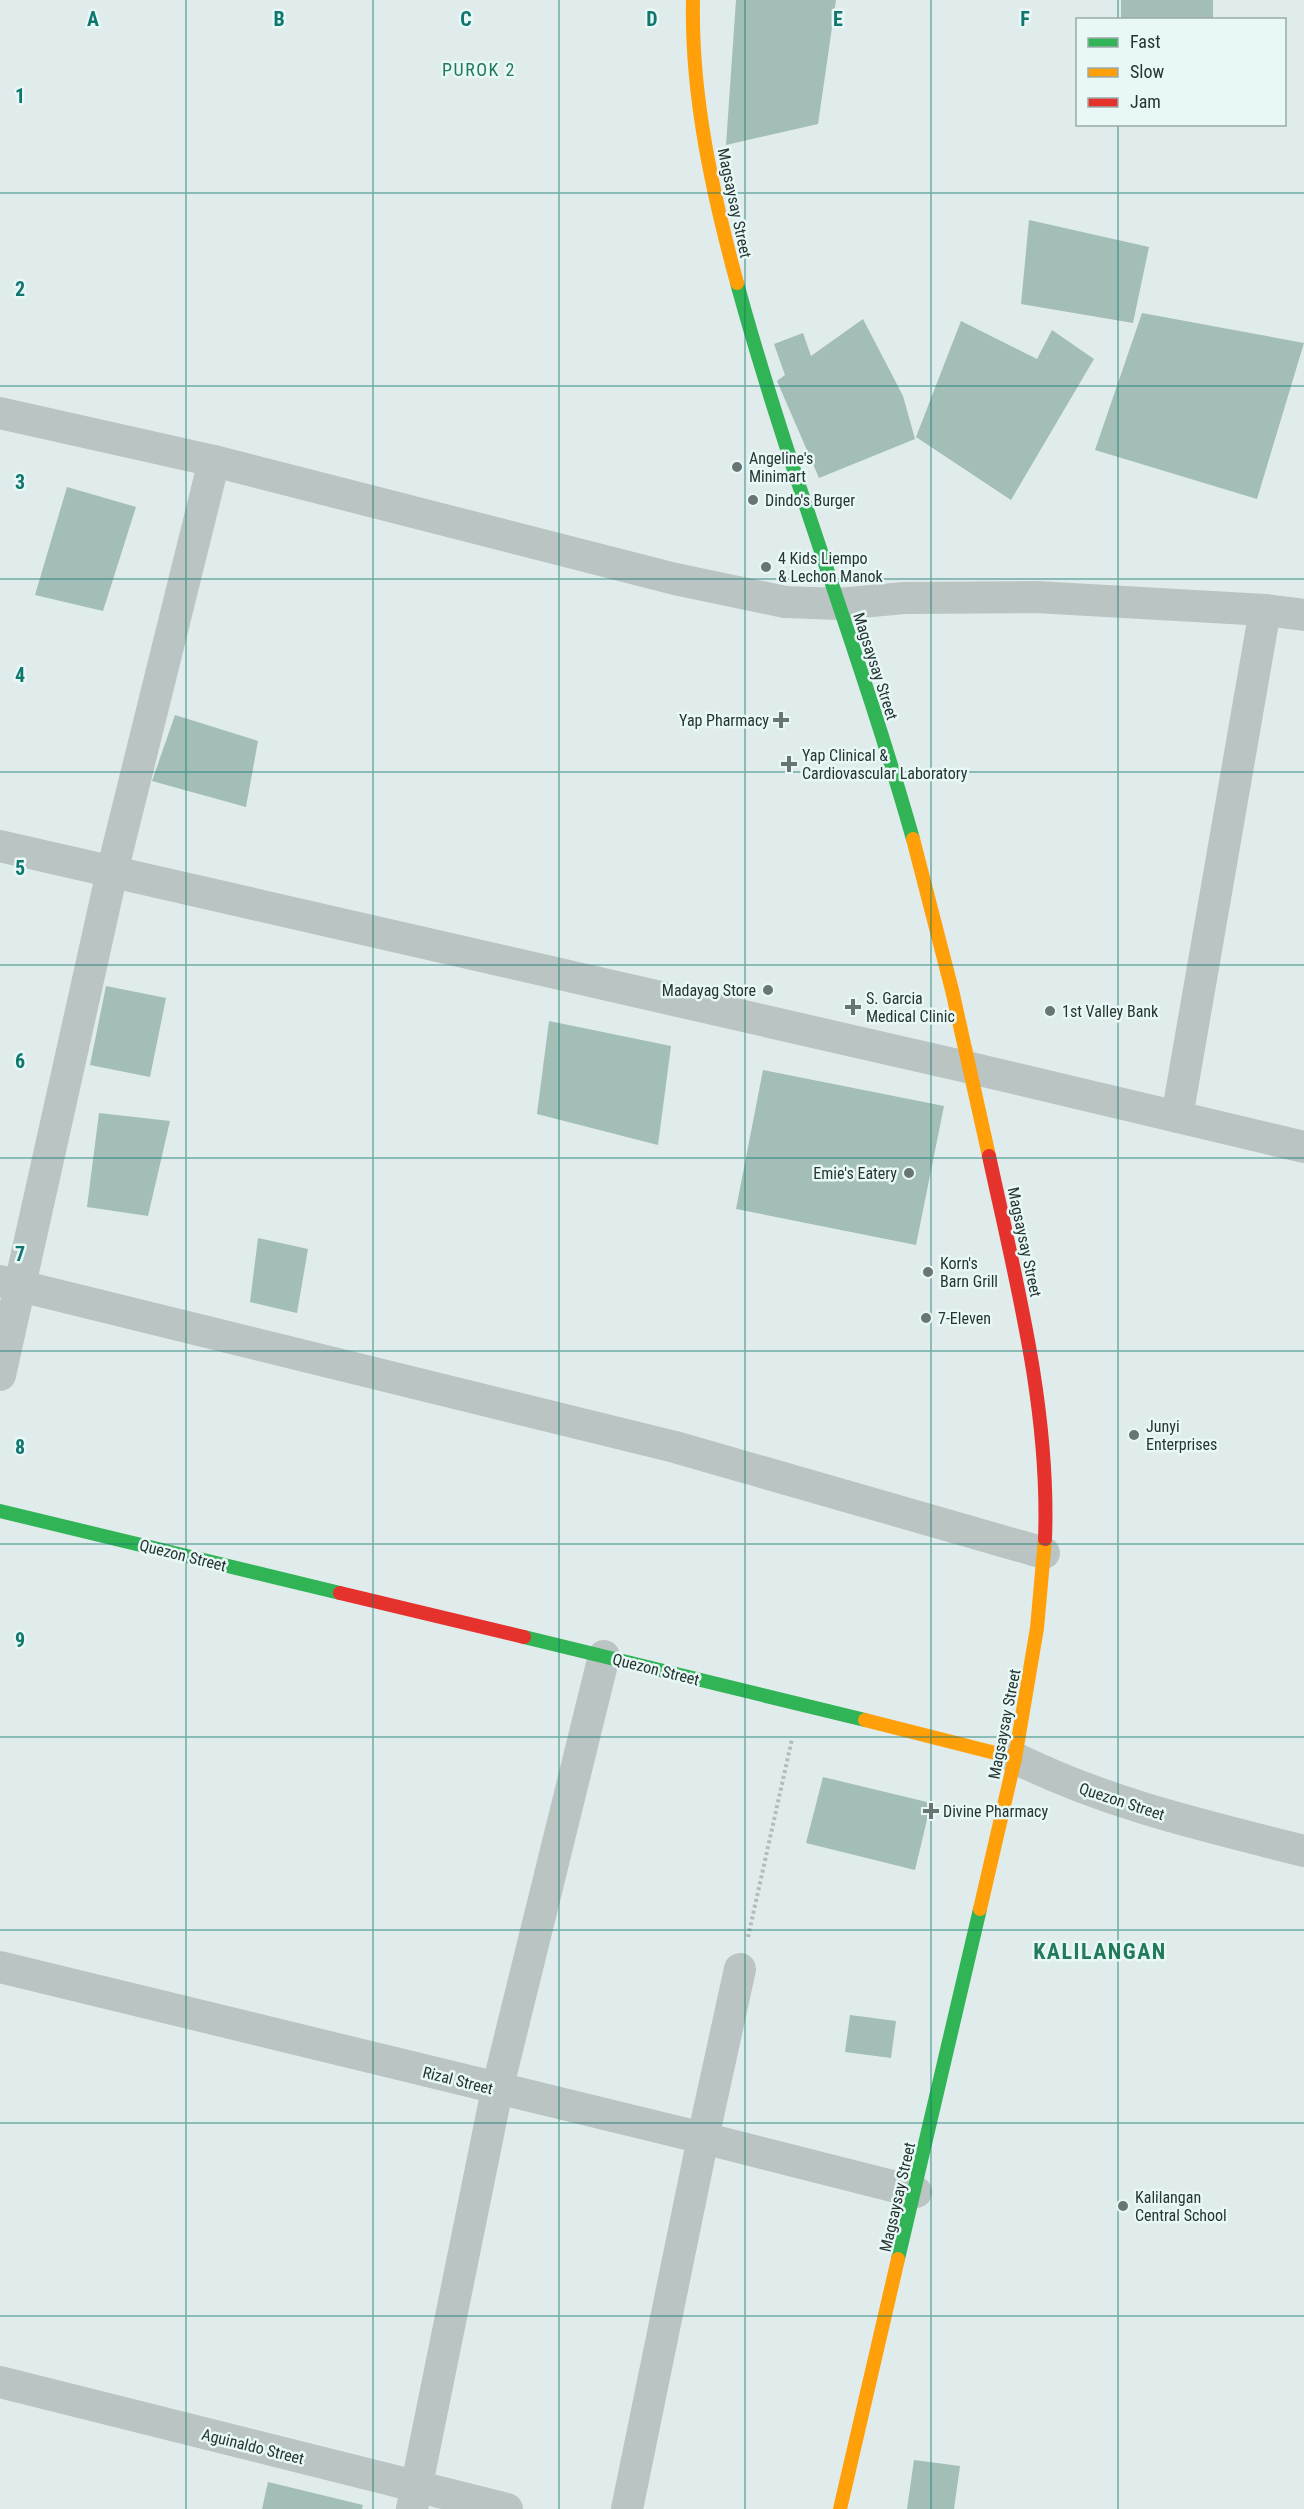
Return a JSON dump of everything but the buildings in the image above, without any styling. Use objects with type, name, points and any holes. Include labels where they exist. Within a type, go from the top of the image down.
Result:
[{"type":"main road","name":"Magsaysay Street","points":[[693,0],[695,74],[720,221],[750,334],[839,604],[922,868],[971,1068],[1030,1347],[1040,1426],[1044,1484],[1044,1552],[1029,1682],[1015,1758],[916,2192],[840,2509]]},
{"type":"main road","name":"Quezon Street","points":[[0,1511],[800,1703],[1015,1758]]},
{"type":"street","points":[[0,413],[214,461],[686,582],[785,602],[839,604],[904,598],[1036,597],[1265,610],[1304,615]]},
{"type":"street","points":[[0,1375],[10,1283],[214,461]]},
{"type":"street","points":[[1177,1117],[1265,610]]},
{"type":"street","points":[[0,846],[971,1068],[1304,1147]]},
{"type":"street","points":[[10,1283],[675,1447],[1044,1552]]},
{"type":"street","points":[[415,2498],[497,2090],[604,1656]]},
{"type":"street","name":"Quezon Street","points":[[1015,1758],[1062,1781],[1133,1807],[1304,1851]]},
{"type":"street","name":"Rizal Street","points":[[0,1968],[703,2138],[916,2192]]},
{"type":"street","points":[[627,2509],[740,1969]]},
{"type":"street","name":"Aguinaldo Street","points":[[0,2382],[415,2498],[507,2509]]},
{"type":"path","points":[[740,1969],[800,1703]]},
{"type":"traffic: fast","points":[[737,283],[757,353],[913,839]]},
{"type":"traffic: fast","points":[[0,1511],[340,1593]]},
{"type":"traffic: fast","points":[[524,1637],[865,1720]]},
{"type":"traffic: fast","points":[[898,2259],[980,1909]]},
{"type":"traffic: slow","points":[[693,0],[693,36],[699,107],[719,213],[737,283]]},
{"type":"traffic: slow","points":[[913,839],[952,990],[989,1156]]},
{"type":"traffic: slow","points":[[865,1720],[1015,1758],[1037,1628],[1045,1539]]},
{"type":"traffic: slow","points":[[980,1909],[1015,1758]]},
{"type":"traffic: slow","points":[[840,2509],[898,2259]]},
{"type":"traffic: jam","points":[[989,1156],[1020,1298],[1037,1394],[1045,1491],[1045,1539]]},
{"type":"traffic: jam","points":[[340,1593],[524,1637]]},
{"type":"place","name":"Angeline's Minimart","points":[[737,467]]},
{"type":"place","name":"Dindo's Burger","points":[[753,500]]},
{"type":"place","name":"4 Kids Liempo & Lechon Manok","points":[[766,567]]},
{"type":"place","name":"Yap Pharmacy","points":[[781,720]]},
{"type":"place","name":"Yap Clinical & Cardiovascular Laboratory","points":[[789,764]]},
{"type":"place","name":"Madayag Store","points":[[768,990]]},
{"type":"place","name":"S. Garcia Medical Clinic","points":[[853,1007]]},
{"type":"place","name":"1st Valley Bank","points":[[1050,1011]]},
{"type":"place","name":"Emie's Eatery","points":[[909,1173]]},
{"type":"place","name":"Korn's Barn Grill","points":[[928,1272]]},
{"type":"place","name":"7-Eleven","points":[[926,1318]]},
{"type":"place","name":"Junyi Enterprises","points":[[1134,1435]]},
{"type":"place","name":"Divine Pharmacy","points":[[931,1811]]},
{"type":"place","name":"Kalilangan Central School","points":[[1123,2206]]},
{"type":"district","name":"PUROK 2","points":[[479,70]]},
{"type":"district","name":"KALILANGAN","points":[[1100,1951]]}]
